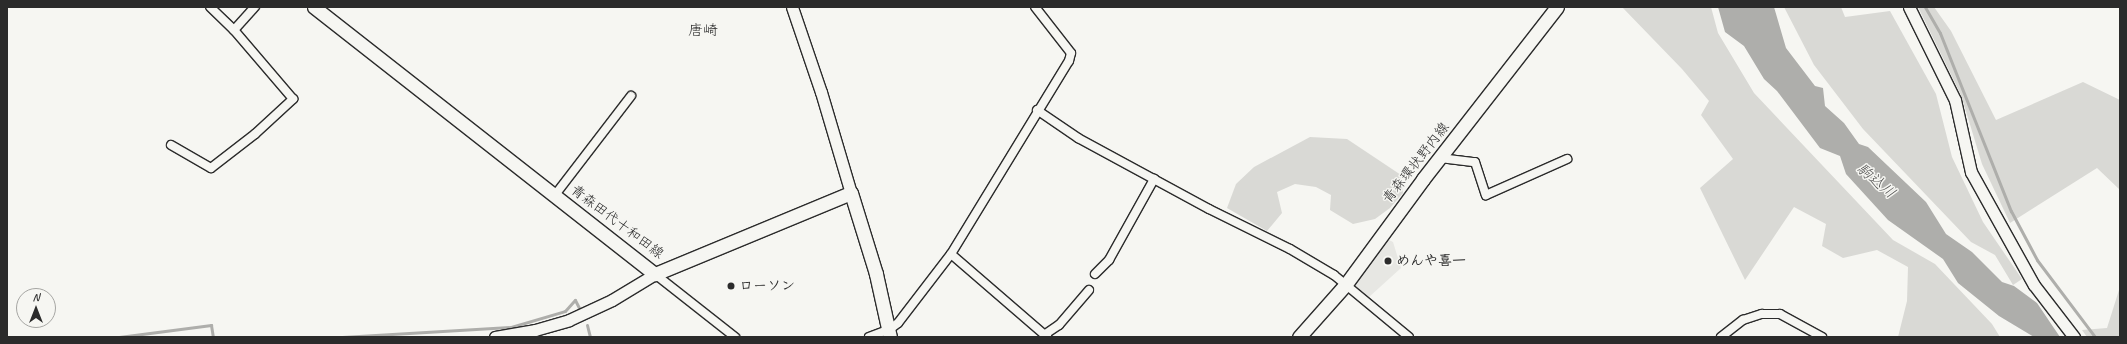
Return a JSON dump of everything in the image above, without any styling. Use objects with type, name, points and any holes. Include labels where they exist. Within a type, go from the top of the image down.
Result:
[{"type":"main road","name":"青森田代十和田線","points":[[314,7],[655,274],[851,193]]},
{"type":"main road","name":"青森環状野内線","points":[[1299,337],[1346,284],[1440,158],[1557,7]]},
{"type":"main road","points":[[851,193],[891,334]]},
{"type":"street","points":[[172,145],[211,168],[255,134],[293,99],[234,30],[210,7]]},
{"type":"street","points":[[234,30],[255,7]]},
{"type":"street","points":[[792,7],[821,92],[851,193]]},
{"type":"street","points":[[869,337],[891,334],[952,254],[988,198],[1037,110],[1069,61],[1071,53],[1035,7]]},
{"type":"street","points":[[1909,7],[1953,94],[1971,172],[2034,285],[2074,337]]},
{"type":"street","points":[[555,195],[631,96]]},
{"type":"street","points":[[1037,110],[1078,138],[1154,179],[1290,248],[1346,284],[1409,337]]},
{"type":"street","points":[[1440,158],[1475,162],[1486,195],[1567,159]]},
{"type":"street","points":[[1095,274],[1109,260],[1154,179]]},
{"type":"street","points":[[952,254],[1045,336],[1059,326],[1089,290]]},
{"type":"street","points":[[495,337],[535,330],[569,320],[612,300],[655,274],[735,337]]},
{"type":"street","points":[[1721,337],[1743,320],[1762,314],[1780,314],[1822,337]]},
{"type":"shaded area","points":[[1622,7],[1711,7],[1718,33],[1754,93],[1893,240],[1935,264],[1992,324],[2000,337],[1898,337],[1907,301],[1908,267],[1877,250],[1843,258],[1822,246],[1826,224],[1794,207],[1745,280],[1700,188],[1733,159],[1701,115],[1709,101],[1682,69]]},
{"type":"shaded area","points":[[1784,7],[1841,7],[1845,17],[1890,11],[1936,94],[1952,157],[1983,222],[2022,279],[2013,285],[1995,255],[1971,242],[1863,129],[1814,65]]},
{"type":"shaded area","points":[[1918,7],[1934,7],[1951,31],[1996,120],[2083,82],[2120,100],[2120,337],[2087,337],[2082,330],[2107,328],[2119,290],[2119,189],[2097,168],[2010,223],[1982,164],[1961,95]]},
{"type":"shaded area","points":[[1310,137],[1347,139],[1401,175],[1403,193],[1390,208],[1375,219],[1353,224],[1330,210],[1331,195],[1316,187],[1295,184],[1277,192],[1282,213],[1267,231],[1227,208],[1236,184],[1254,167]]},
{"type":"shaded area","points":[[1387,239],[1393,242],[1401,268],[1369,297],[1354,285]]},
{"type":"water","name":"駒込川","points":[[1718,7],[1774,7],[1786,48],[1815,86],[1823,88],[1825,106],[1844,123],[1859,144],[1868,147],[1926,202],[1946,234],[1972,252],[2002,282],[2014,286],[2037,303],[2060,337],[2034,337],[1999,316],[1958,283],[1943,259],[1888,220],[1846,174],[1840,156],[1820,148],[1777,91],[1764,79],[1744,46],[1725,32]]},
{"type":"waterway","points":[[1925,7],[1940,33],[2011,211],[2037,260],[2095,337]]},
{"type":"waterway","points":[[342,337],[511,327],[565,311],[575,300],[580,310]]},
{"type":"waterway","points":[[119,337],[211,325],[213,337]]},
{"type":"waterway","points":[[587,325],[590,337]]},
{"type":"place","name":"めんや喜一","points":[[1388,261]]},
{"type":"place","name":"ローソン","points":[[731,286]]},
{"type":"district","name":"唐崎","points":[[703,31]]}]
